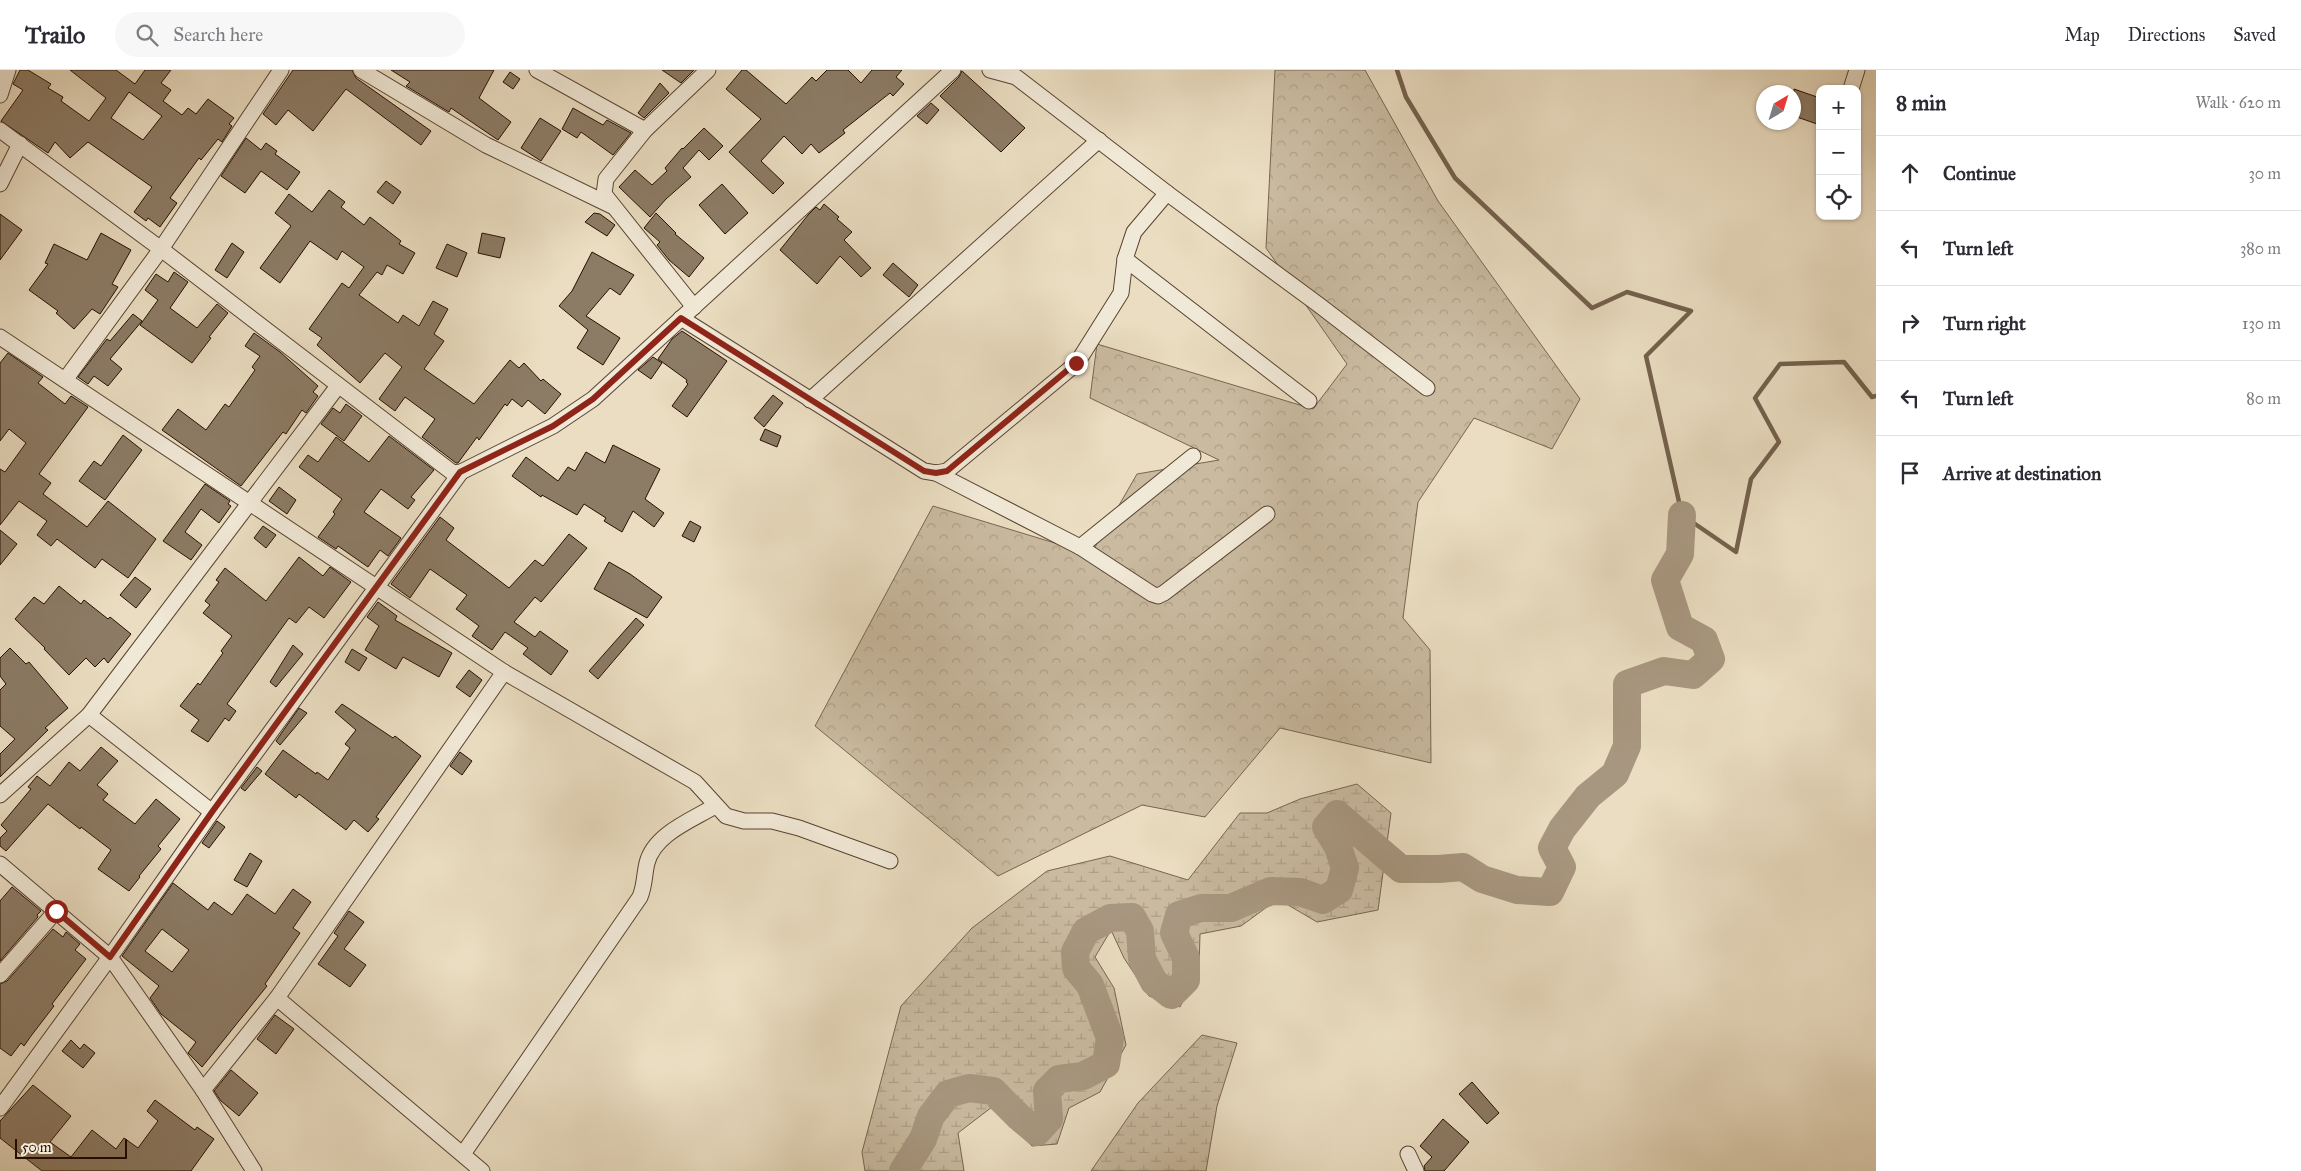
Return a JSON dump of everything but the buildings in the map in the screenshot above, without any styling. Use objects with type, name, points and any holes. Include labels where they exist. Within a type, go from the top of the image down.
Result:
[{"type":"street","points":[[0,95],[8,70]]},
{"type":"street","points":[[65,380],[161,249],[282,70]]},
{"type":"street","points":[[361,70],[486,145],[615,208]]},
{"type":"street","points":[[537,70],[645,130]]},
{"type":"street","points":[[694,307],[604,194],[606,180],[645,130],[708,70]]},
{"type":"street","points":[[0,130],[161,249],[446,470],[453,473],[460,472],[553,426],[593,399],[953,70]]},
{"type":"street","points":[[990,70],[1016,77],[1427,388]]},
{"type":"street","points":[[1852,85],[1857,70]]},
{"type":"street","points":[[810,400],[1099,140]]},
{"type":"street","points":[[0,184],[20,144]]},
{"type":"street","points":[[936,473],[947,471],[1076,363],[1121,293],[1125,259],[1134,232],[1167,193]]},
{"type":"street","points":[[1125,259],[1309,401]]},
{"type":"street","points":[[681,318],[924,471],[936,473],[1080,547],[1152,594],[1158,596],[1164,594],[1267,514]]},
{"type":"street","points":[[0,337],[504,672],[695,782],[726,816],[744,821],[772,821],[890,861]]},
{"type":"street","points":[[0,795],[89,715],[338,386]]},
{"type":"street","points":[[1080,547],[1193,456]]},
{"type":"street","points":[[0,1108],[110,957],[212,812],[460,472]]},
{"type":"street","points":[[203,1090],[277,998],[504,672]]},
{"type":"street","points":[[89,715],[212,812]]},
{"type":"street","points":[[463,1154],[640,898],[645,883],[647,863],[652,850],[666,836],[715,806]]},
{"type":"street","points":[[0,864],[110,957],[203,1090],[254,1171]]},
{"type":"street","points":[[0,975],[56,911]]},
{"type":"street","points":[[277,998],[482,1171]]},
{"type":"street","points":[[1408,1154],[1416,1171]]},
{"type":"green space","points":[[1275,70],[1365,70],[1438,201],[1580,399],[1552,449],[1474,418],[1418,502],[1403,618],[1430,650],[1431,763],[1280,728],[1205,817],[1142,805],[998,876],[815,726],[933,506],[1091,554],[1137,474],[1219,460],[1090,398],[1097,344],[1313,409],[1347,364],[1266,248]]},
{"type":"green space","points":[[1357,784],[1391,813],[1378,910],[1317,922],[1278,899],[1241,926],[1200,934],[1199,969],[1180,1007],[1149,996],[1124,958],[1111,930],[1095,957],[1114,988],[1126,1045],[1100,1092],[1069,1108],[1057,1144],[1032,1146],[992,1107],[958,1133],[964,1171],[865,1171],[862,1152],[901,1006],[972,928],[1047,871],[1110,856],[1188,880],[1240,813],[1267,813],[1300,799]]},
{"type":"green space","points":[[1202,1035],[1237,1043],[1217,1106],[1206,1171],[1091,1171],[1138,1103]]},
{"type":"waterway","points":[[1397,70],[1406,97],[1455,178],[1592,308],[1627,292],[1691,311],[1646,356],[1682,515],[1736,552],[1751,479],[1779,442],[1755,398],[1780,364],[1844,362],[1872,397],[1876,396]]},
{"type":"waterway","points":[[903,1171],[923,1139],[931,1116],[948,1094],[969,1088],[993,1091],[1037,1132],[1049,1119],[1047,1091],[1059,1079],[1083,1076],[1106,1064],[1110,1038],[1090,985],[1076,968],[1075,952],[1086,931],[1110,918],[1132,917],[1140,931],[1142,959],[1154,982],[1171,995],[1186,980],[1186,958],[1174,933],[1179,915],[1201,908],[1231,908],[1271,891],[1300,892],[1323,900],[1339,890],[1345,868],[1338,847],[1326,827],[1337,814],[1401,869],[1463,867],[1482,879],[1517,890],[1550,892],[1562,867],[1552,848],[1562,829],[1588,796],[1615,774],[1627,746],[1627,684],[1664,671],[1693,675],[1711,659],[1704,640],[1680,627],[1665,580],[1680,554],[1682,515]]},
{"type":"route","points":[[56,911],[110,957],[212,812],[460,472],[553,426],[593,399],[681,318],[924,471],[936,473],[947,471],[1076,363]]}]
